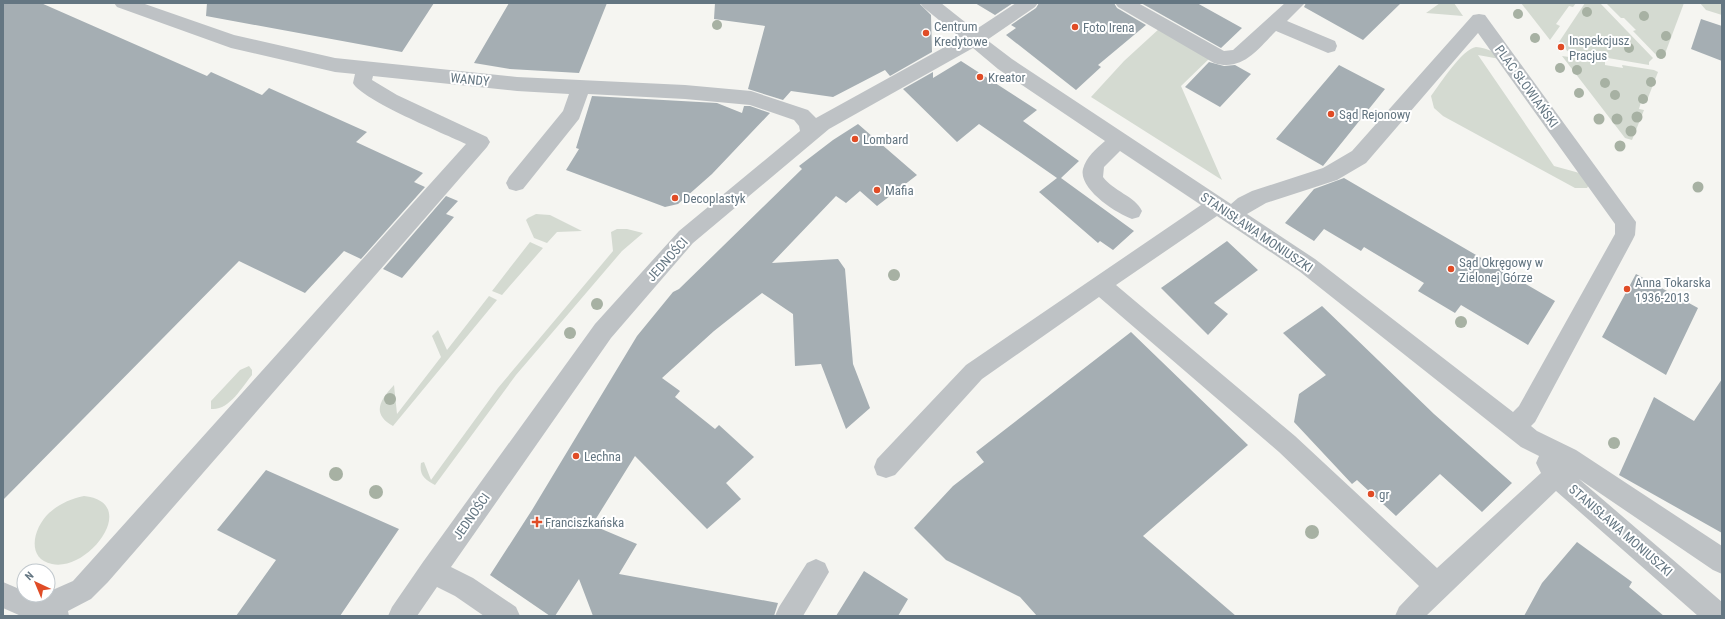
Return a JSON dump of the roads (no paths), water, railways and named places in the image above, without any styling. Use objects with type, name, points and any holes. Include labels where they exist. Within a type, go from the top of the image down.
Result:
[{"type":"street","name":"WANDY","points":[[123,3],[231,41],[336,65],[365,69],[587,88],[751,98],[801,115],[809,124],[810,133]]},
{"type":"street","name":"STANISŁAWA MONIUSZKI","points":[[929,3],[1005,64],[1307,265],[1522,433],[1568,458],[1722,561]]},
{"type":"street","name":"JEDNOŚCI","points":[[401,616],[603,331],[686,237],[822,124],[876,92],[975,39],[1029,3]]},
{"type":"street","points":[[1124,3],[1221,58],[1238,57],[1296,3]]},
{"type":"street","name":"PLAC SŁOWIAŃSKI","points":[[1224,210],[1330,174],[1359,157],[1406,105],[1478,20],[1626,222],[1625,235],[1527,414],[1522,433]]},
{"type":"street","points":[[1274,23],[1328,46]]},
{"type":"street","points":[[3,595],[33,608],[55,610],[82,590],[480,142],[390,100],[362,83],[365,69]]},
{"type":"street","points":[[516,183],[572,114],[587,88]]},
{"type":"street","points":[[1120,140],[1094,165],[1092,176],[1096,184],[1132,211]]},
{"type":"street","points":[[886,467],[974,372],[1100,284],[1224,210]]},
{"type":"street","points":[[1100,284],[1287,444],[1436,586]]},
{"type":"street","name":"STANISŁAWA MONIUSZKI","points":[[1522,433],[1556,474],[1718,616]]},
{"type":"street","points":[[1408,616],[1436,586],[1556,474]]},
{"type":"street","points":[[432,571],[464,587],[507,616]]},
{"type":"street","points":[[788,616],[816,572]]},
{"type":"place","name":"Foto Irena","points":[[1075,27]]},
{"type":"place","name":"Centrum Kredytowe","points":[[926,33]]},
{"type":"place","name":"Inspekcjusz Pracjus","points":[[1561,47]]},
{"type":"place","name":"Kreator","points":[[980,77]]},
{"type":"place","name":"Sąd Rejonowy","points":[[1331,114]]},
{"type":"place","name":"Lombard","points":[[855,139]]},
{"type":"place","name":"Mafia","points":[[877,190]]},
{"type":"place","name":"Decoplastyk","points":[[675,198]]},
{"type":"place","name":"Sąd Okręgowy w Zielonej Górze","points":[[1451,269]]},
{"type":"place","name":"Anna Tokarska 1936-2013","points":[[1627,289]]},
{"type":"place","name":"Lechna","points":[[576,456]]},
{"type":"place","name":"gr","points":[[1371,494]]},
{"type":"place","name":"Franciszkańska","points":[[537,522]]}]
